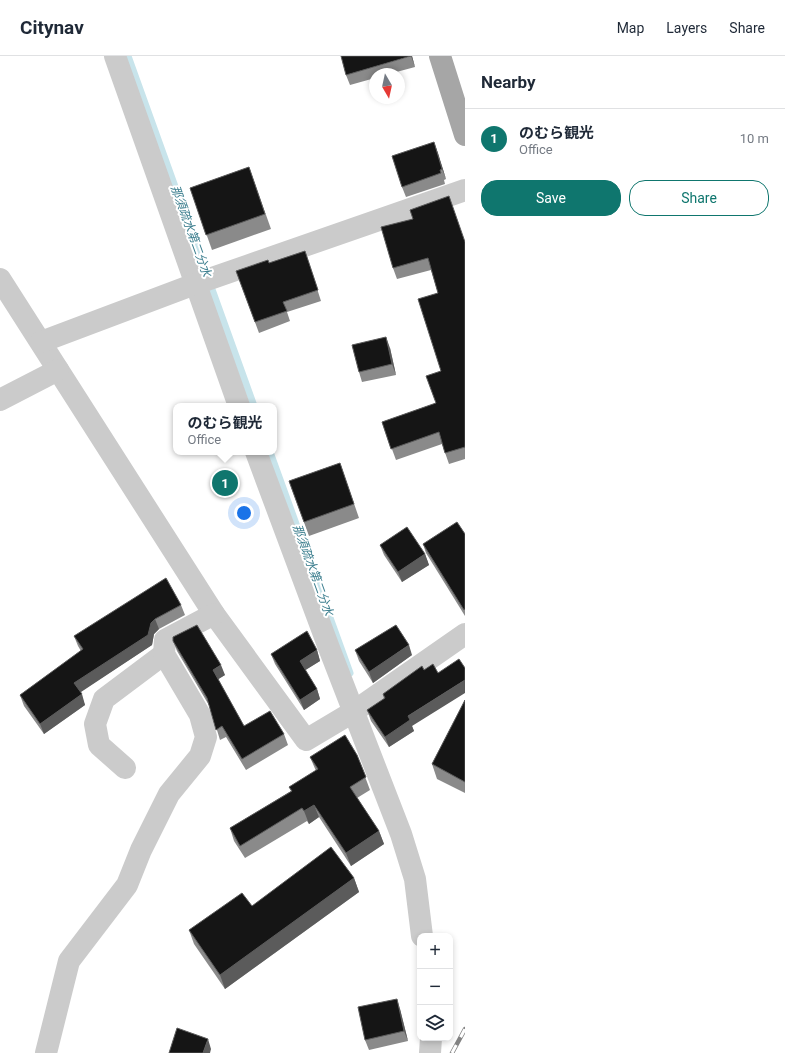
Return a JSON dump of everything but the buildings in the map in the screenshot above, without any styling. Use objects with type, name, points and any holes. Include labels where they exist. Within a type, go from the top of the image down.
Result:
[{"type":"main road","points":[[440,56],[465,135]]},
{"type":"street","points":[[115,56],[238,403]]},
{"type":"street","points":[[41,342],[195,284],[465,190]]},
{"type":"street","points":[[0,279],[214,614],[306,740],[353,712],[465,634]]},
{"type":"street","points":[[0,400],[58,370]]},
{"type":"street","points":[[257,455],[353,712],[401,834],[415,879],[422,933]]},
{"type":"street","points":[[46,1053],[69,961],[127,885],[141,850],[169,794],[200,756],[206,737],[200,715],[164,654],[165,640],[214,614]]},
{"type":"street","points":[[125,768],[99,745],[95,724],[104,699],[164,654]]},
{"type":"street","points":[[430,1053],[431,1041]]},
{"type":"waterway","name":"那須疏水第二分水","points":[[128,56],[253,403]]},
{"type":"waterway","name":"那須疏水第二分水","points":[[271,455],[350,673]]},
{"type":"railway","points":[[452,1053],[465,1029]]},
{"type":"place","name":"のむら観光","points":[[225,483]]}]
